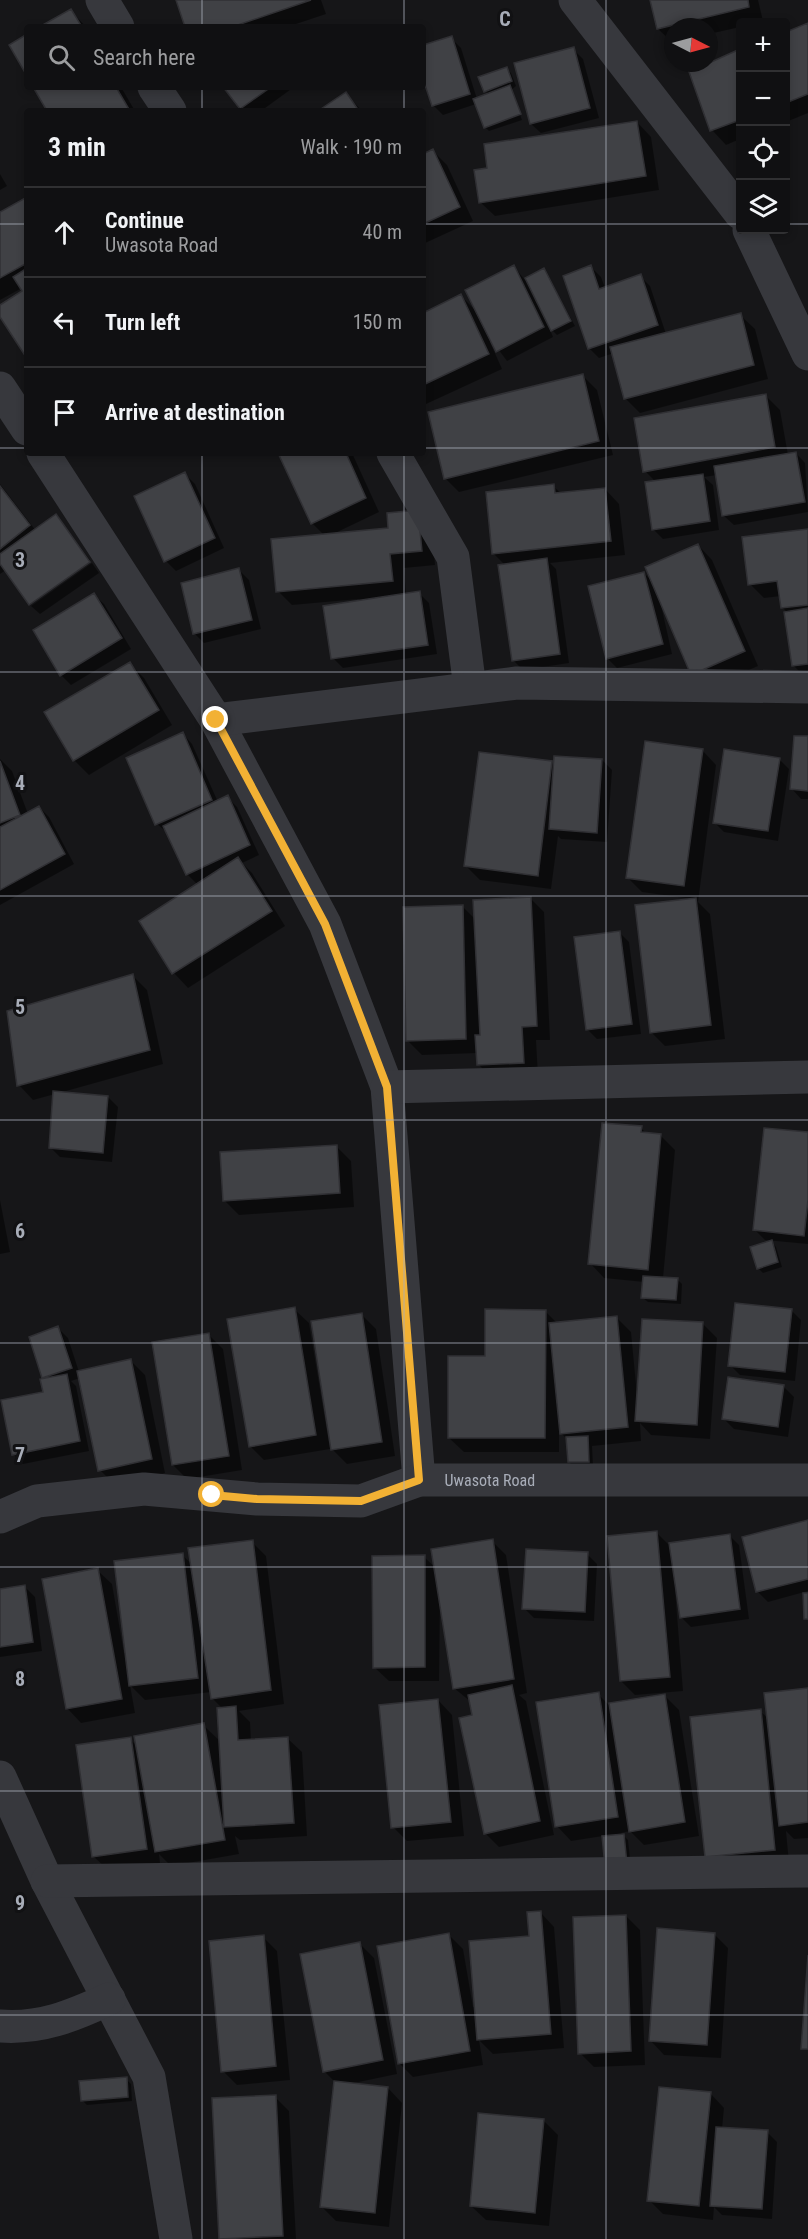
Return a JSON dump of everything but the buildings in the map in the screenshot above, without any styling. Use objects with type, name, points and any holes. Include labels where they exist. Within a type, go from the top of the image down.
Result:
[{"type":"street","points":[[102,0],[116,24]]},
{"type":"street","points":[[575,0],[736,207]]},
{"type":"street","points":[[156,90],[168,108]]},
{"type":"street","points":[[751,234],[808,354]]},
{"type":"street","points":[[0,387],[24,424]]},
{"type":"street","points":[[45,456],[216,720],[325,924],[387,1087],[419,1480]]},
{"type":"street","points":[[395,456],[453,557],[470,688]]},
{"type":"street","points":[[216,720],[518,683],[808,687]]},
{"type":"street","points":[[387,1087],[808,1077]]},
{"type":"street","name":"Uwasota Road","points":[[0,1517],[37,1501],[144,1489],[257,1499],[361,1501],[419,1480],[808,1480]]},
{"type":"street","points":[[0,1777],[47,1881],[149,2077],[176,2239]]},
{"type":"street","points":[[47,1881],[808,1871]]},
{"type":"street","points":[[0,2026],[23,2028],[60,2021],[109,1999]]},
{"type":"route","points":[[212,1495],[257,1499],[361,1501],[419,1480],[387,1087],[325,924],[216,720]]}]
